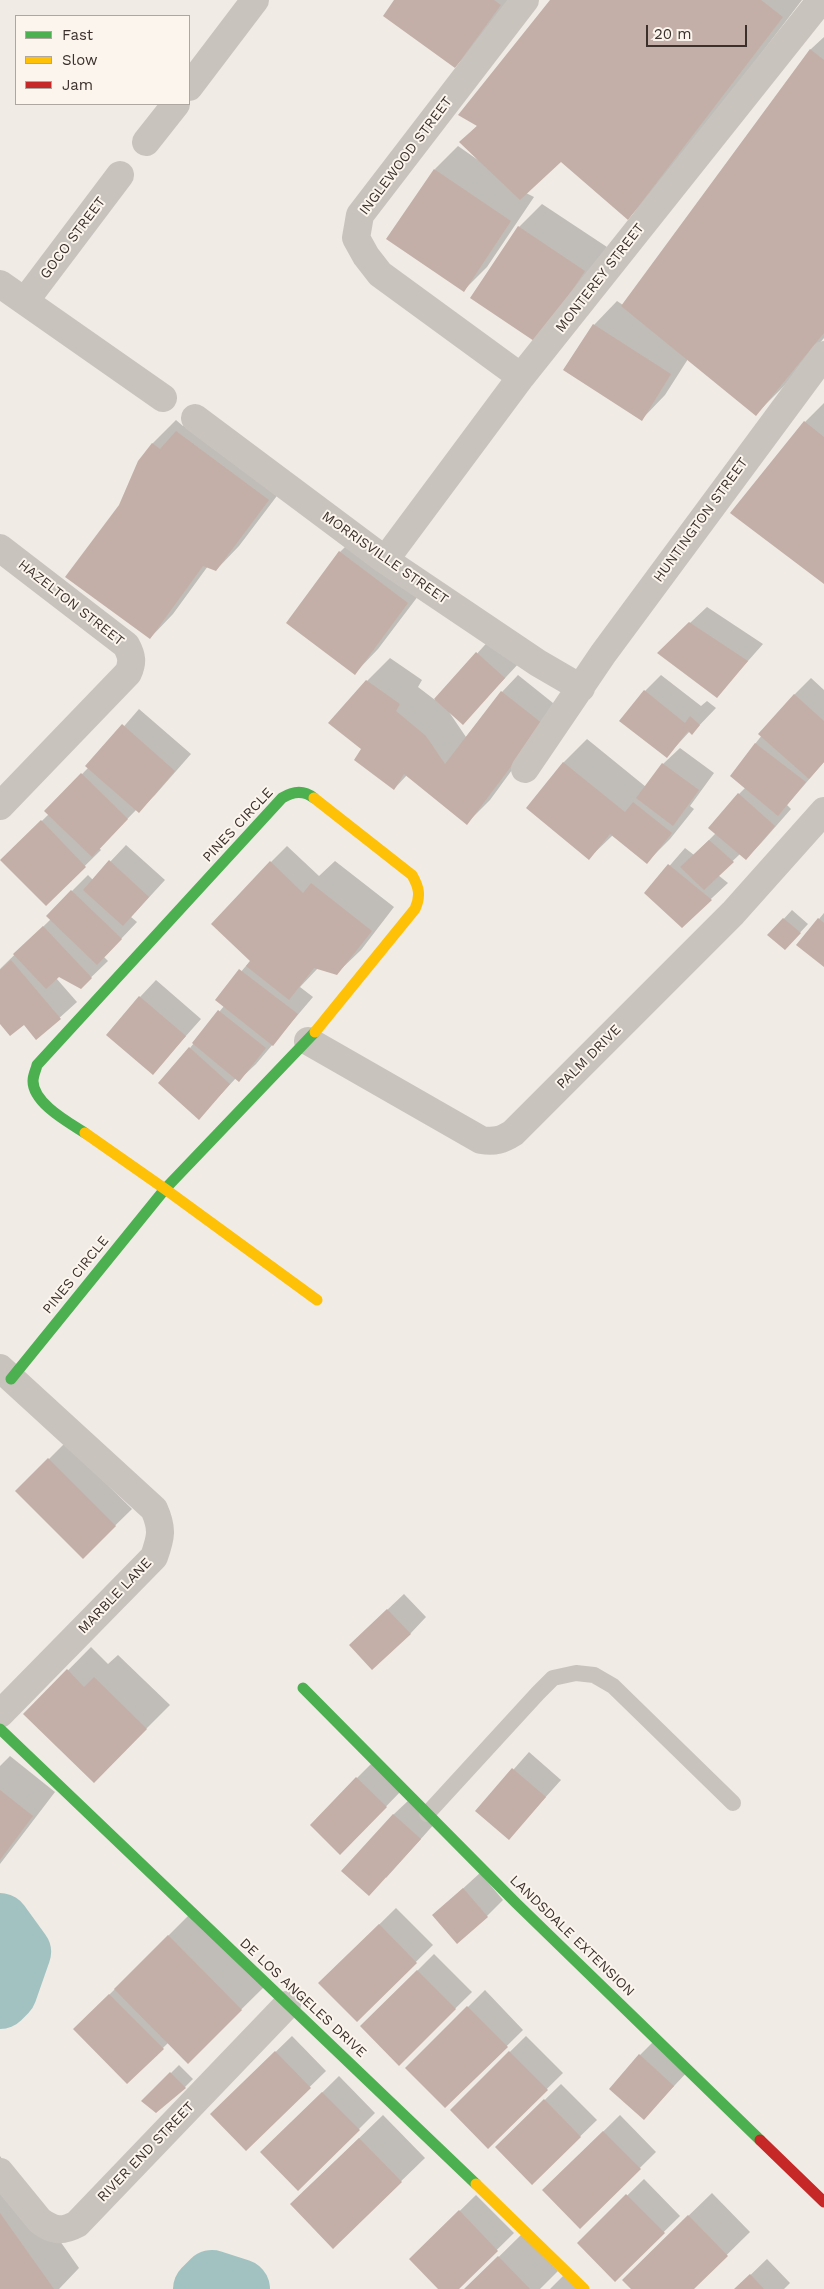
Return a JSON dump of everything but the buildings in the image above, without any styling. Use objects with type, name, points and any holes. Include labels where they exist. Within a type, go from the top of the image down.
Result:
[{"type":"street","points":[[190,86],[255,0]]},
{"type":"street","name":"INGLEWOOD STREET","points":[[521,377],[380,274],[366,256],[356,238],[360,215],[525,0]]},
{"type":"street","name":"MONTEREY STREET","points":[[385,560],[521,377],[820,0]]},
{"type":"street","points":[[146,142],[175,105]]},
{"type":"street","name":"GOCO STREET","points":[[25,301],[120,175]]},
{"type":"street","points":[[0,284],[163,398]]},
{"type":"street","name":"HUNTINGTON STREET","points":[[525,769],[603,654],[824,354]]},
{"type":"street","name":"MORRISVILLE STREET","points":[[195,418],[385,560],[538,662],[581,688]]},
{"type":"street","name":"HAZELTON STREET","points":[[0,548],[126,645],[131,655],[132,664],[128,673],[0,806]]},
{"type":"street","name":"PINES CIRCLE","points":[[6,1373],[165,1189],[308,1041],[415,909],[420,898],[419,887],[412,875],[308,793],[299,791],[290,793],[282,798],[37,1065],[33,1079],[34,1088],[48,1108],[165,1189],[317,1300]]},
{"type":"street","name":"PALM DRIVE","points":[[308,1041],[481,1140],[492,1142],[504,1139],[514,1132],[734,912],[824,811]]},
{"type":"street","name":"MARBLE LANE","points":[[0,1714],[154,1557],[161,1524],[154,1509],[6,1373]]},
{"type":"street","name":"LANDSDALE EXTENSION","points":[[303,1688],[523,1910],[824,2202]]},
{"type":"street","name":"DE LOS ANGELES DRIVE","points":[[0,1729],[287,2005],[433,2142],[584,2289]]},
{"type":"street","name":"RIVER END STREET","points":[[0,2172],[40,2221],[48,2227],[57,2230],[67,2230],[77,2224],[287,2005]]},
{"type":"lane","points":[[427,1814],[538,1693],[554,1678],[576,1673],[594,1675],[613,1686],[733,1803]]},
{"type":"waterway","points":[[0,1923],[21,1952],[7,1992],[0,1999]]},
{"type":"waterway","points":[[203,2289],[212,2280],[240,2289]]},
{"type":"traffic: fast","points":[[85,1133],[61,1118],[39,1097],[33,1081],[37,1065],[282,798],[298,792],[314,798]]},
{"type":"traffic: fast","points":[[11,1379],[165,1189],[315,1032]]},
{"type":"traffic: fast","points":[[303,1688],[516,1903],[760,2140]]},
{"type":"traffic: fast","points":[[0,1729],[476,2184]]},
{"type":"traffic: slow","points":[[314,798],[412,875],[418,888],[419,896],[415,909],[315,1032]]},
{"type":"traffic: slow","points":[[85,1133],[317,1300]]},
{"type":"traffic: slow","points":[[476,2184],[584,2289]]},
{"type":"traffic: jam","points":[[760,2140],[824,2202]]}]
